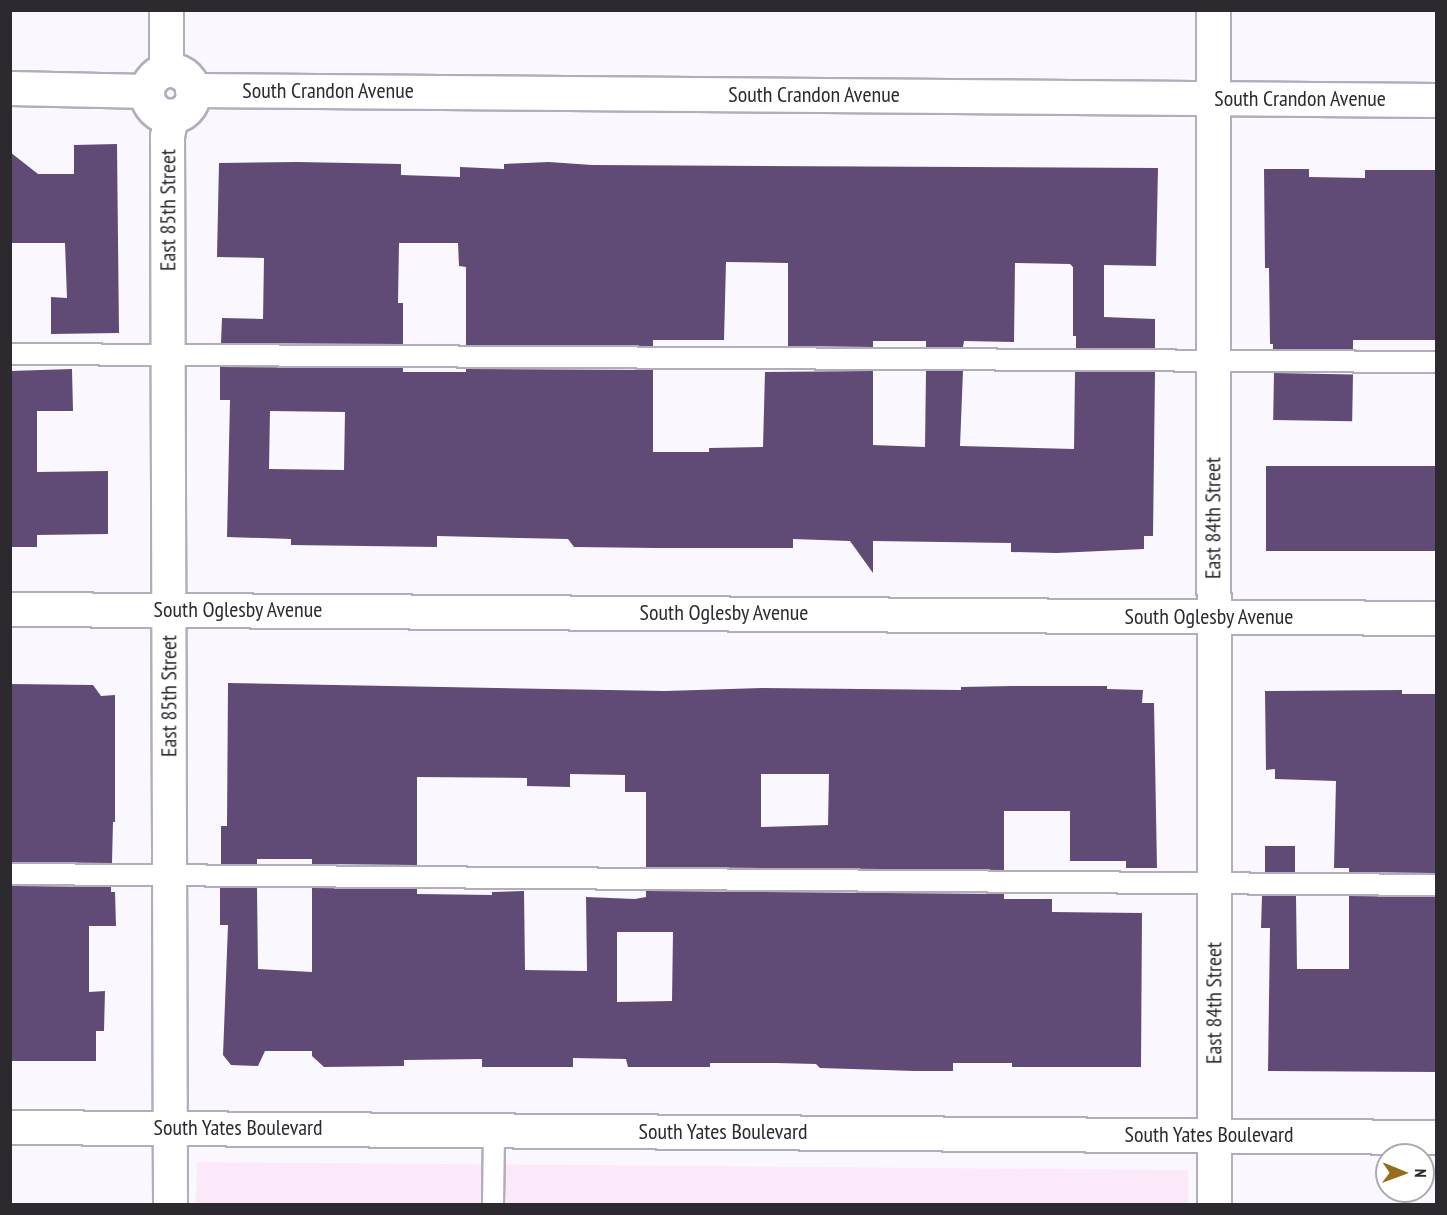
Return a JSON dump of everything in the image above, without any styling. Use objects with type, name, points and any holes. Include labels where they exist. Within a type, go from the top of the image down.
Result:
[{"type":"street","points":[[10,88],[157,81],[174,70],[187,77],[192,90],[192,98],[184,110],[171,115],[163,114],[151,106],[157,81],[166,10]]},
{"type":"street","name":"East 84th Street","points":[[1213,10],[1214,1204]]},
{"type":"street","name":"South Crandon Avenue","points":[[192,90],[1437,100]]},
{"type":"street","name":"East 85th Street","points":[[171,115],[167,136],[171,1204]]},
{"type":"street","name":"South Oglesby Avenue","points":[[10,609],[1437,618]]},
{"type":"street","name":"South Yates Boulevard","points":[[10,1127],[1437,1137]]},
{"type":"lane","points":[[10,354],[1437,362]]},
{"type":"lane","points":[[10,874],[1437,885]]},
{"type":"lane","points":[[493,1204],[494,1130]]},
{"type":"shaded area","points":[[197,1162],[1188,1170],[1188,1204],[196,1204]]},
{"type":"building","points":[[117,144],[119,333],[51,334],[51,297],[67,298],[65,243],[10,243],[10,152],[38,174],[74,174],[74,145]]},
{"type":"building","points":[[549,162],[592,165],[1158,168],[1156,266],[1104,265],[1104,317],[1155,319],[1155,348],[1076,348],[1076,336],[1073,336],[1073,267],[1070,264],[1015,263],[1014,342],[964,341],[963,347],[926,347],[926,341],[873,341],[873,347],[788,346],[788,263],[726,262],[724,340],[653,340],[653,346],[466,345],[466,267],[459,266],[458,243],[399,243],[398,303],[403,303],[403,344],[221,343],[222,318],[263,319],[264,258],[217,257],[219,163],[401,164],[401,175],[460,177],[460,167],[504,169],[504,164]]},
{"type":"building","points":[[1264,169],[1309,169],[1309,177],[1365,178],[1365,170],[1437,170],[1437,340],[1353,340],[1353,350],[1273,349],[1273,344],[1270,344],[1269,268],[1265,268]]},
{"type":"building","points":[[220,367],[403,368],[403,372],[466,372],[466,369],[653,370],[653,452],[709,452],[709,448],[763,447],[765,372],[873,371],[873,445],[925,447],[926,371],[963,371],[960,446],[1074,449],[1075,372],[1155,372],[1153,536],[1144,536],[1144,549],[1057,553],[1011,552],[1011,543],[873,541],[873,573],[850,541],[793,539],[793,548],[656,548],[574,547],[568,539],[437,536],[437,547],[291,545],[291,539],[227,537],[230,400],[220,400]],"holes":[[[270,411],[345,412],[344,470],[269,469]]]},
{"type":"building","points":[[72,369],[73,411],[37,411],[37,472],[108,471],[108,534],[37,535],[37,547],[10,547],[10,371]]},
{"type":"building","points":[[1274,373],[1353,374],[1352,421],[1273,420]]},
{"type":"building","points":[[1266,466],[1436,466],[1436,551],[1266,551]]},
{"type":"building","points":[[228,683],[665,691],[762,688],[961,690],[961,687],[1107,686],[1107,689],[1143,690],[1142,703],[1154,703],[1157,868],[1126,868],[1126,861],[1070,861],[1070,811],[1004,811],[1004,870],[646,867],[646,792],[625,792],[625,775],[570,774],[570,787],[527,786],[527,778],[417,777],[417,865],[312,864],[312,859],[257,859],[257,864],[221,864],[221,826],[227,826]],"holes":[[[761,774],[829,774],[828,825],[761,827]]]},
{"type":"building","points":[[10,684],[93,685],[101,696],[115,695],[115,822],[113,822],[112,863],[12,862]]},
{"type":"building","points":[[1402,690],[1402,694],[1437,694],[1435,873],[1349,872],[1349,868],[1334,868],[1336,781],[1275,779],[1275,769],[1266,770],[1265,691]]},
{"type":"building","points":[[1265,846],[1295,846],[1295,872],[1265,872]]},
{"type":"building","points":[[12,886],[111,887],[111,892],[115,892],[116,926],[89,926],[89,992],[105,991],[104,1031],[96,1031],[96,1061],[10,1061]]},
{"type":"building","points":[[220,888],[257,888],[258,969],[312,972],[312,888],[417,889],[417,894],[492,895],[492,892],[524,891],[525,970],[587,971],[586,897],[635,899],[646,897],[646,891],[1004,894],[1004,899],[1052,899],[1052,912],[1142,913],[1141,1067],[1012,1067],[1012,1063],[953,1063],[953,1071],[915,1071],[820,1068],[816,1064],[710,1063],[710,1067],[628,1067],[626,1059],[573,1058],[573,1067],[482,1067],[482,1059],[404,1060],[404,1066],[324,1067],[312,1056],[312,1051],[265,1051],[258,1066],[231,1065],[223,1055],[228,925],[220,925]],"holes":[[[617,932],[673,932],[672,1001],[617,1002]]]},
{"type":"building","points":[[1262,896],[1296,896],[1297,969],[1349,969],[1349,896],[1435,897],[1437,1072],[1268,1071],[1270,928],[1261,928]]}]
